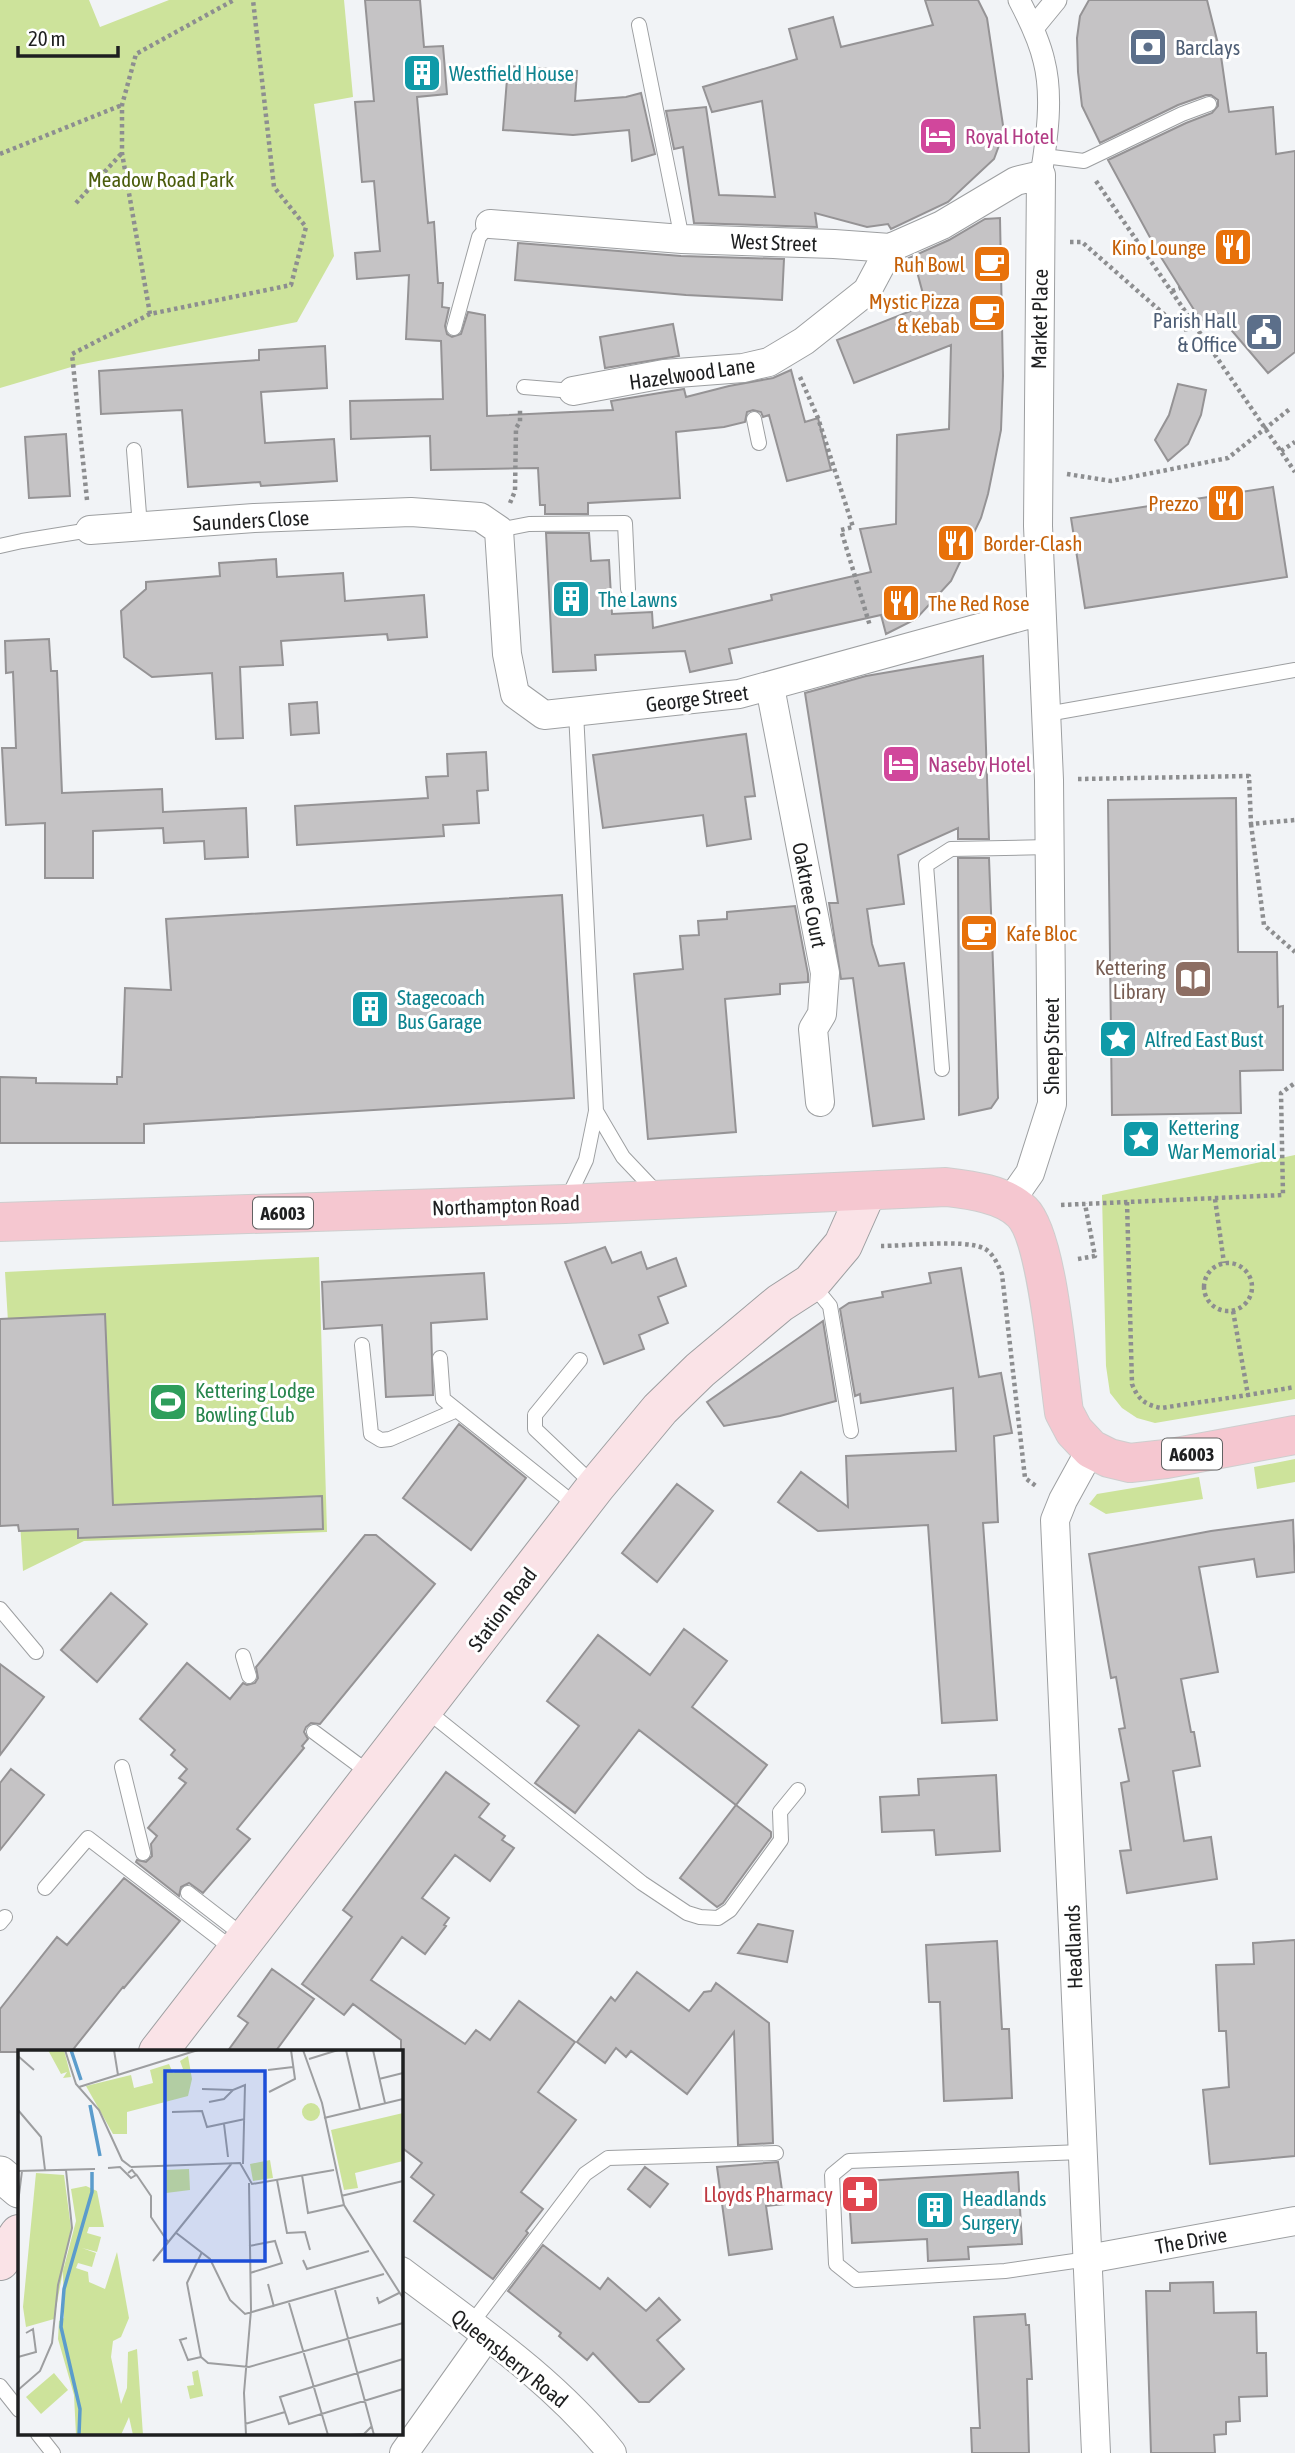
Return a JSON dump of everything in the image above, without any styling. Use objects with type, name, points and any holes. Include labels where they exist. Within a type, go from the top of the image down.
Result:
[{"type":"main road","name":"Northampton Road","points":[[0,1222],[565,1204],[946,1187],[972,1190],[1009,1203]]},
{"type":"main road","name":"Station Road","points":[[160,2050],[587,1497],[660,1409],[699,1370],[780,1303],[811,1283],[844,1245],[867,1191]]},
{"type":"main road","name":"A6003","points":[[1009,1203],[1022,1211],[1038,1240],[1064,1412],[1074,1431],[1091,1449],[1109,1458],[1130,1463],[1295,1435]]},
{"type":"street","name":"Market Place","points":[[1020,0],[1045,62],[1048,99],[1042,166],[1038,467],[1041,611]]},
{"type":"street","points":[[1033,28],[1056,0]]},
{"type":"street","name":"West Street","points":[[490,224],[682,239],[890,248],[942,225],[1042,166]]},
{"type":"street","name":"Hazelwood Lane","points":[[573,391],[664,374],[744,374],[803,341],[867,291],[890,248]]},
{"type":"street","name":"Saunders Close","points":[[90,530],[254,518],[411,512],[480,517],[499,530]]},
{"type":"street","name":"George Street","points":[[499,530],[507,654],[515,694],[544,715],[739,694],[1041,611]]},
{"type":"street","name":"Sheep Street","points":[[1009,1203],[1030,1173],[1052,1104],[1049,780],[1041,611]]},
{"type":"street","name":"Oaktree Court","points":[[770,687],[825,973],[822,1014],[813,1029],[820,1102]]},
{"type":"street","name":"Headlands","points":[[1091,1449],[1055,1520],[1096,2453]]},
{"type":"street","points":[[0,2174],[18,2189]]},
{"type":"street","name":"The Drive","points":[[1088,2259],[1295,2221]]},
{"type":"street","name":"Queensberry Road","points":[[402,2272],[534,2373],[589,2424],[612,2453]]},
{"type":"street","points":[[404,2453],[479,2330]]},
{"type":"lane","points":[[639,25],[682,239]]},
{"type":"lane","points":[[1042,166],[1084,161],[1182,114],[1209,104]]},
{"type":"lane","points":[[454,328],[480,237],[490,224]]},
{"type":"lane","points":[[524,387],[573,391]]},
{"type":"lane","points":[[754,419],[759,443]]},
{"type":"lane","points":[[134,450],[140,527]]},
{"type":"lane","points":[[499,530],[529,524],[625,523],[628,589]]},
{"type":"lane","name":"Saunders Close","points":[[0,546],[90,530]]},
{"type":"lane","points":[[1047,714],[1295,670]]},
{"type":"lane","points":[[565,1204],[586,1160],[596,1111],[576,712]]},
{"type":"lane","points":[[942,1069],[926,865],[951,849],[1049,847]]},
{"type":"lane","points":[[596,1111],[623,1157],[662,1199]]},
{"type":"lane","points":[[811,1283],[830,1306],[851,1431]]},
{"type":"lane","points":[[362,1345],[371,1434],[375,1438],[390,1439],[457,1409]]},
{"type":"lane","points":[[440,1358],[443,1399],[587,1497]]},
{"type":"lane","points":[[580,1360],[535,1415],[534,1422],[535,1429],[587,1497]]},
{"type":"lane","points":[[0,1609],[36,1652]]},
{"type":"lane","points":[[243,1656],[249,1676]]},
{"type":"lane","points":[[425,1709],[642,1883],[687,1913],[700,1917],[718,1918],[730,1910],[781,1840],[780,1812],[798,1790]]},
{"type":"lane","points":[[314,1732],[373,1775]]},
{"type":"lane","points":[[122,1766],[143,1853]]},
{"type":"lane","points":[[45,1888],[88,1838],[242,1945]]},
{"type":"lane","points":[[188,1893],[242,1945]]},
{"type":"lane","points":[[1082,2152],[849,2161],[832,2175],[836,2264],[856,2280],[1005,2271],[1088,2259]]},
{"type":"lane","points":[[479,2330],[585,2174],[608,2158],[776,2153]]},
{"type":"lane","points":[[0,2386],[18,2409]]},
{"type":"lane","points":[[40,2436],[53,2453]]},
{"type":"path","points":[[150,314],[122,153],[122,106],[136,54],[234,0]]},
{"type":"path","points":[[90,530],[72,354],[150,314],[291,285],[306,227],[274,187],[253,0]]},
{"type":"path","points":[[0,154],[122,106]]},
{"type":"path","points":[[76,204],[122,153]]},
{"type":"path","points":[[1089,170],[1295,472]]},
{"type":"path","points":[[1082,242],[1182,330],[1197,327]]},
{"type":"path","points":[[1172,292],[1180,288]]},
{"type":"path","points":[[789,350],[818,418],[853,527],[841,530],[880,657]]},
{"type":"path","points":[[1038,467],[1063,474],[1111,481],[1228,458],[1291,408]]},
{"type":"path","points":[[499,530],[515,491],[516,428],[520,422]]},
{"type":"path","points":[[1281,452],[1295,442]]},
{"type":"path","points":[[1049,780],[1249,776],[1251,824],[1264,925],[1295,952]]},
{"type":"path","points":[[1251,824],[1295,820]]},
{"type":"path","points":[[1060,1205],[1283,1195],[1281,1093],[1295,1083]]},
{"type":"path","points":[[1214,1199],[1224,1263]]},
{"type":"path","points":[[1126,1202],[1132,1384],[1136,1395],[1147,1405],[1161,1408],[1295,1387]]},
{"type":"path","points":[[1081,1258],[1095,1256],[1085,1204]]},
{"type":"path","points":[[877,1247],[967,1244],[985,1248],[996,1261],[1002,1275],[1025,1478]]},
{"type":"path","points":[[1224,1263],[1240,1266],[1247,1272],[1252,1287],[1247,1303],[1233,1311],[1211,1305],[1204,1292],[1204,1284],[1210,1270],[1224,1263]]},
{"type":"path","points":[[1233,1311],[1248,1395]]},
{"type":"green space","name":"Meadow Road Park","points":[[0,0],[89,0],[100,27],[169,0],[344,0],[353,97],[314,104],[334,256],[297,322],[78,365],[0,388]]},
{"type":"green space","points":[[1295,1155],[1295,1399],[1155,1423],[1137,1418],[1122,1408],[1110,1393],[1106,1366],[1102,1195]]},
{"type":"green space","name":"Kettering Lodge Bowling Club","points":[[319,1257],[327,1532],[84,1541],[23,1571],[5,1272]]},
{"type":"green space","points":[[1295,1459],[1295,1482],[1257,1489],[1254,1467]]},
{"type":"green space","points":[[1199,1477],[1203,1499],[1106,1514],[1089,1504],[1097,1494]]},
{"type":"building","points":[[365,0],[420,0],[424,47],[443,46],[447,94],[417,97],[428,223],[434,222],[438,283],[443,283],[442,307],[449,308],[445,326],[447,334],[452,337],[461,334],[468,312],[485,315],[487,416],[613,410],[611,401],[684,389],[686,397],[773,378],[791,370],[805,422],[818,418],[831,470],[787,481],[769,415],[763,417],[761,412],[753,410],[747,412],[745,422],[676,432],[680,498],[588,503],[588,514],[545,514],[545,505],[540,505],[538,468],[431,470],[430,436],[351,439],[350,401],[443,399],[441,341],[406,339],[409,275],[357,279],[355,253],[380,251],[374,181],[362,182],[355,102],[374,101]]},
{"type":"building","points":[[925,0],[978,0],[987,18],[1004,132],[994,159],[948,202],[891,229],[888,224],[867,227],[815,213],[817,227],[694,223],[683,147],[674,149],[666,111],[706,107],[719,195],[775,197],[762,101],[712,112],[703,87],[797,59],[789,29],[833,17],[841,47],[933,25]]},
{"type":"building","points":[[1089,0],[1207,0],[1221,56],[1229,112],[1273,107],[1276,154],[1295,151],[1295,352],[1268,373],[1216,312],[1201,321],[1159,254],[1108,160],[1212,113],[1218,106],[1218,100],[1206,95],[1178,105],[1100,143],[1082,106],[1078,72],[1077,38],[1080,16]]},
{"type":"building","points":[[508,66],[577,71],[575,101],[626,97],[641,93],[655,154],[632,161],[629,130],[573,135],[503,130]]},
{"type":"building","points":[[1000,218],[1003,376],[1001,430],[988,494],[981,518],[951,581],[916,619],[886,634],[881,615],[729,649],[732,663],[690,672],[685,651],[595,655],[596,670],[553,672],[546,533],[589,533],[591,561],[609,560],[612,614],[652,612],[653,628],[772,600],[771,595],[871,572],[860,529],[896,524],[897,435],[949,429],[951,345],[854,383],[837,340],[926,305],[916,268],[909,258],[949,240],[985,219]]},
{"type":"building","points":[[518,243],[681,256],[784,259],[782,300],[686,295],[515,280]]},
{"type":"building","points":[[673,324],[679,356],[605,368],[600,337]]},
{"type":"building","points":[[325,346],[327,388],[261,392],[265,443],[334,439],[337,481],[188,487],[182,410],[101,414],[99,371],[259,360],[259,350]]},
{"type":"building","points":[[1178,384],[1206,390],[1201,415],[1188,444],[1168,461],[1155,440],[1169,415]]},
{"type":"building","points":[[66,434],[70,496],[29,498],[25,437]]},
{"type":"building","points":[[1273,487],[1287,577],[1085,608],[1071,518]]},
{"type":"building","points":[[276,559],[277,577],[343,573],[345,601],[424,595],[427,637],[388,640],[387,634],[281,641],[283,665],[240,667],[243,738],[216,739],[212,673],[152,677],[124,657],[121,611],[146,589],[146,582],[220,576],[219,563]]},
{"type":"building","points":[[49,639],[51,671],[57,671],[62,793],[162,789],[163,812],[246,808],[248,857],[205,859],[204,841],[164,843],[163,828],[93,831],[93,878],[45,878],[45,823],[6,825],[2,748],[16,748],[13,672],[6,673],[5,641]]},
{"type":"building","name":"Naseby Hotel","points":[[983,656],[989,839],[958,839],[958,828],[898,855],[904,904],[867,909],[872,944],[879,966],[904,963],[924,1119],[873,1126],[853,978],[841,979],[829,903],[838,903],[805,693],[866,676]]},
{"type":"building","points":[[317,702],[319,733],[291,735],[289,704]]},
{"type":"building","points":[[746,734],[755,796],[745,797],[751,839],[707,846],[703,815],[603,828],[593,755]]},
{"type":"building","points":[[486,752],[488,790],[477,791],[479,823],[443,825],[444,836],[297,845],[295,806],[428,798],[426,777],[448,776],[447,754]]},
{"type":"building","name":"Kettering Library","points":[[1236,798],[1238,952],[1277,952],[1278,1007],[1283,1006],[1283,1070],[1240,1071],[1241,1113],[1112,1115],[1108,800]]},
{"type":"building","points":[[958,858],[989,858],[998,1098],[991,1108],[959,1115]]},
{"type":"building","name":"Stagecoach Bus Garage","points":[[562,895],[574,1098],[144,1124],[144,1143],[0,1143],[0,1077],[36,1078],[36,1083],[117,1084],[117,1077],[122,1077],[125,988],[171,990],[166,919]]},
{"type":"building","points":[[795,906],[808,982],[780,984],[780,994],[725,999],[736,1132],[648,1139],[634,974],[683,969],[680,936],[699,935],[698,921],[727,919],[727,912]]},
{"type":"building","points":[[605,1247],[612,1263],[641,1252],[647,1269],[676,1258],[686,1286],[658,1297],[668,1323],[639,1335],[644,1349],[604,1364],[565,1262]]},
{"type":"building","points":[[961,1268],[979,1377],[1001,1373],[1012,1433],[994,1436],[998,1522],[983,1523],[997,1720],[942,1723],[928,1525],[818,1531],[778,1502],[801,1472],[848,1507],[846,1456],[956,1451],[953,1388],[861,1403],[860,1394],[855,1396],[840,1309],[849,1303],[883,1297],[882,1292],[931,1283],[929,1273]]},
{"type":"building","points":[[484,1273],[487,1319],[431,1323],[433,1395],[386,1397],[382,1325],[324,1329],[322,1282]]},
{"type":"building","points":[[105,1314],[113,1505],[322,1496],[323,1529],[78,1538],[78,1529],[19,1531],[18,1525],[0,1526],[0,1319]]},
{"type":"building","points":[[823,1321],[836,1401],[780,1416],[724,1426],[707,1402]]},
{"type":"building","points":[[459,1424],[526,1478],[471,1550],[403,1498]]},
{"type":"building","points":[[677,1484],[713,1511],[657,1582],[622,1553]]},
{"type":"building","points":[[1293,1520],[1295,1572],[1257,1577],[1254,1559],[1199,1567],[1218,1672],[1181,1679],[1200,1766],[1173,1771],[1184,1841],[1211,1837],[1217,1879],[1127,1893],[1120,1851],[1131,1850],[1121,1783],[1129,1781],[1119,1729],[1125,1728],[1116,1677],[1111,1678],[1089,1554],[1211,1531]]},
{"type":"building","points":[[365,1535],[376,1535],[435,1584],[320,1724],[311,1723],[306,1727],[304,1732],[308,1739],[302,1746],[304,1748],[237,1829],[250,1839],[203,1893],[189,1883],[181,1887],[179,1896],[136,1862],[146,1862],[152,1856],[151,1844],[157,1836],[148,1828],[186,1783],[179,1778],[187,1769],[171,1755],[175,1750],[140,1719],[187,1663],[230,1699],[243,1683],[255,1683],[258,1678],[256,1667]]},
{"type":"building","points":[[111,1593],[147,1624],[97,1682],[61,1650]]},
{"type":"building","points":[[684,1629],[727,1661],[692,1707],[767,1765],[736,1805],[639,1730],[575,1813],[535,1783],[579,1726],[547,1701],[598,1635],[650,1675]]},
{"type":"building","points":[[0,1664],[44,1697],[0,1755]]},
{"type":"building","points":[[11,1769],[44,1795],[0,1850],[0,1783]]},
{"type":"building","points":[[446,1772],[489,1804],[479,1817],[505,1836],[502,1840],[514,1848],[490,1881],[455,1855],[422,1898],[449,1918],[444,1925],[446,1926],[425,1954],[402,1937],[371,1980],[465,2044],[476,2030],[490,2040],[519,2001],[575,2042],[538,2092],[576,2120],[521,2192],[543,2209],[493,2279],[414,2221],[434,2195],[411,2177],[422,2163],[402,2148],[401,2040],[353,2004],[344,2015],[302,1984],[352,1917],[343,1910]]},
{"type":"building","points":[[996,1775],[1000,1851],[936,1855],[934,1830],[882,1832],[880,1797],[919,1795],[918,1779]]},
{"type":"building","points":[[736,1805],[771,1832],[771,1837],[723,1903],[717,1907],[680,1878]]},
{"type":"building","points":[[124,1878],[180,1921],[73,2050],[0,2052],[0,2009],[57,1937],[67,1945]]},
{"type":"building","points":[[758,1924],[793,1931],[787,1962],[738,1953]]},
{"type":"building","points":[[1295,1940],[1295,2156],[1210,2164],[1203,2090],[1229,2087],[1226,2031],[1219,2031],[1216,1965],[1254,1964],[1253,1943]]},
{"type":"building","points":[[997,1941],[1002,2029],[1009,2029],[1012,2098],[944,2101],[940,2002],[929,2002],[926,1945]]},
{"type":"building","points":[[272,1969],[314,1999],[276,2050],[228,2050],[248,2023],[238,2016]]},
{"type":"building","points":[[637,1972],[689,2011],[704,1992],[711,1991],[716,1983],[769,2023],[773,2143],[738,2145],[734,2032],[687,2094],[631,2051],[626,2057],[616,2048],[605,2063],[577,2042],[611,1997],[615,2001]]},
{"type":"building","points":[[778,2162],[784,2204],[766,2206],[772,2249],[729,2255],[717,2167]]},
{"type":"building","points":[[645,2167],[668,2184],[650,2207],[628,2189]]},
{"type":"building","name":"Headlands Surgery","points":[[1018,2172],[1022,2244],[968,2247],[969,2259],[928,2261],[927,2239],[852,2243],[848,2182]]},
{"type":"building","points":[[543,2245],[600,2289],[608,2278],[646,2311],[659,2298],[680,2320],[657,2340],[684,2369],[649,2402],[639,2402],[593,2353],[587,2360],[559,2336],[561,2333],[508,2291]]},
{"type":"building","points":[[1213,2282],[1214,2313],[1256,2312],[1257,2353],[1266,2353],[1267,2396],[1239,2397],[1240,2421],[1226,2422],[1226,2434],[1214,2435],[1215,2453],[1151,2453],[1146,2291],[1170,2291],[1170,2283]]},
{"type":"building","points":[[1025,2314],[1026,2325],[1029,2325],[1032,2379],[1027,2379],[1029,2453],[972,2453],[971,2428],[980,2428],[974,2317]]},
{"type":"place","name":"Barclays","points":[[1148,47]]},
{"type":"place","name":"Westfield House","points":[[422,73]]},
{"type":"place","name":"Royal Hotel","points":[[938,136]]},
{"type":"place","name":"Kino Lounge","points":[[1233,247]]},
{"type":"place","name":"Ruh Bowl","points":[[992,264]]},
{"type":"place","name":"Mystic Pizza & Kebab","points":[[987,313]]},
{"type":"place","name":"Parish Hall & Office","points":[[1264,332]]},
{"type":"place","name":"Prezzo","points":[[1226,503]]},
{"type":"place","name":"Border-Clash","points":[[956,543]]},
{"type":"place","name":"The Lawns","points":[[571,599]]},
{"type":"place","name":"The Red Rose","points":[[901,603]]},
{"type":"place","name":"Naseby Hotel","points":[[901,764]]},
{"type":"place","name":"Kafe Bloc","points":[[979,933]]},
{"type":"place","name":"Kettering Library","points":[[1193,979]]},
{"type":"place","name":"Stagecoach Bus Garage","points":[[370,1009]]},
{"type":"place","name":"Alfred East Bust","points":[[1118,1039]]},
{"type":"place","name":"Kettering War Memorial","points":[[1141,1139]]},
{"type":"place","name":"Kettering Lodge Bowling Club","points":[[168,1402]]},
{"type":"place","name":"Lloyds Pharmacy","points":[[860,2194]]},
{"type":"place","name":"Headlands Surgery","points":[[935,2210]]}]
